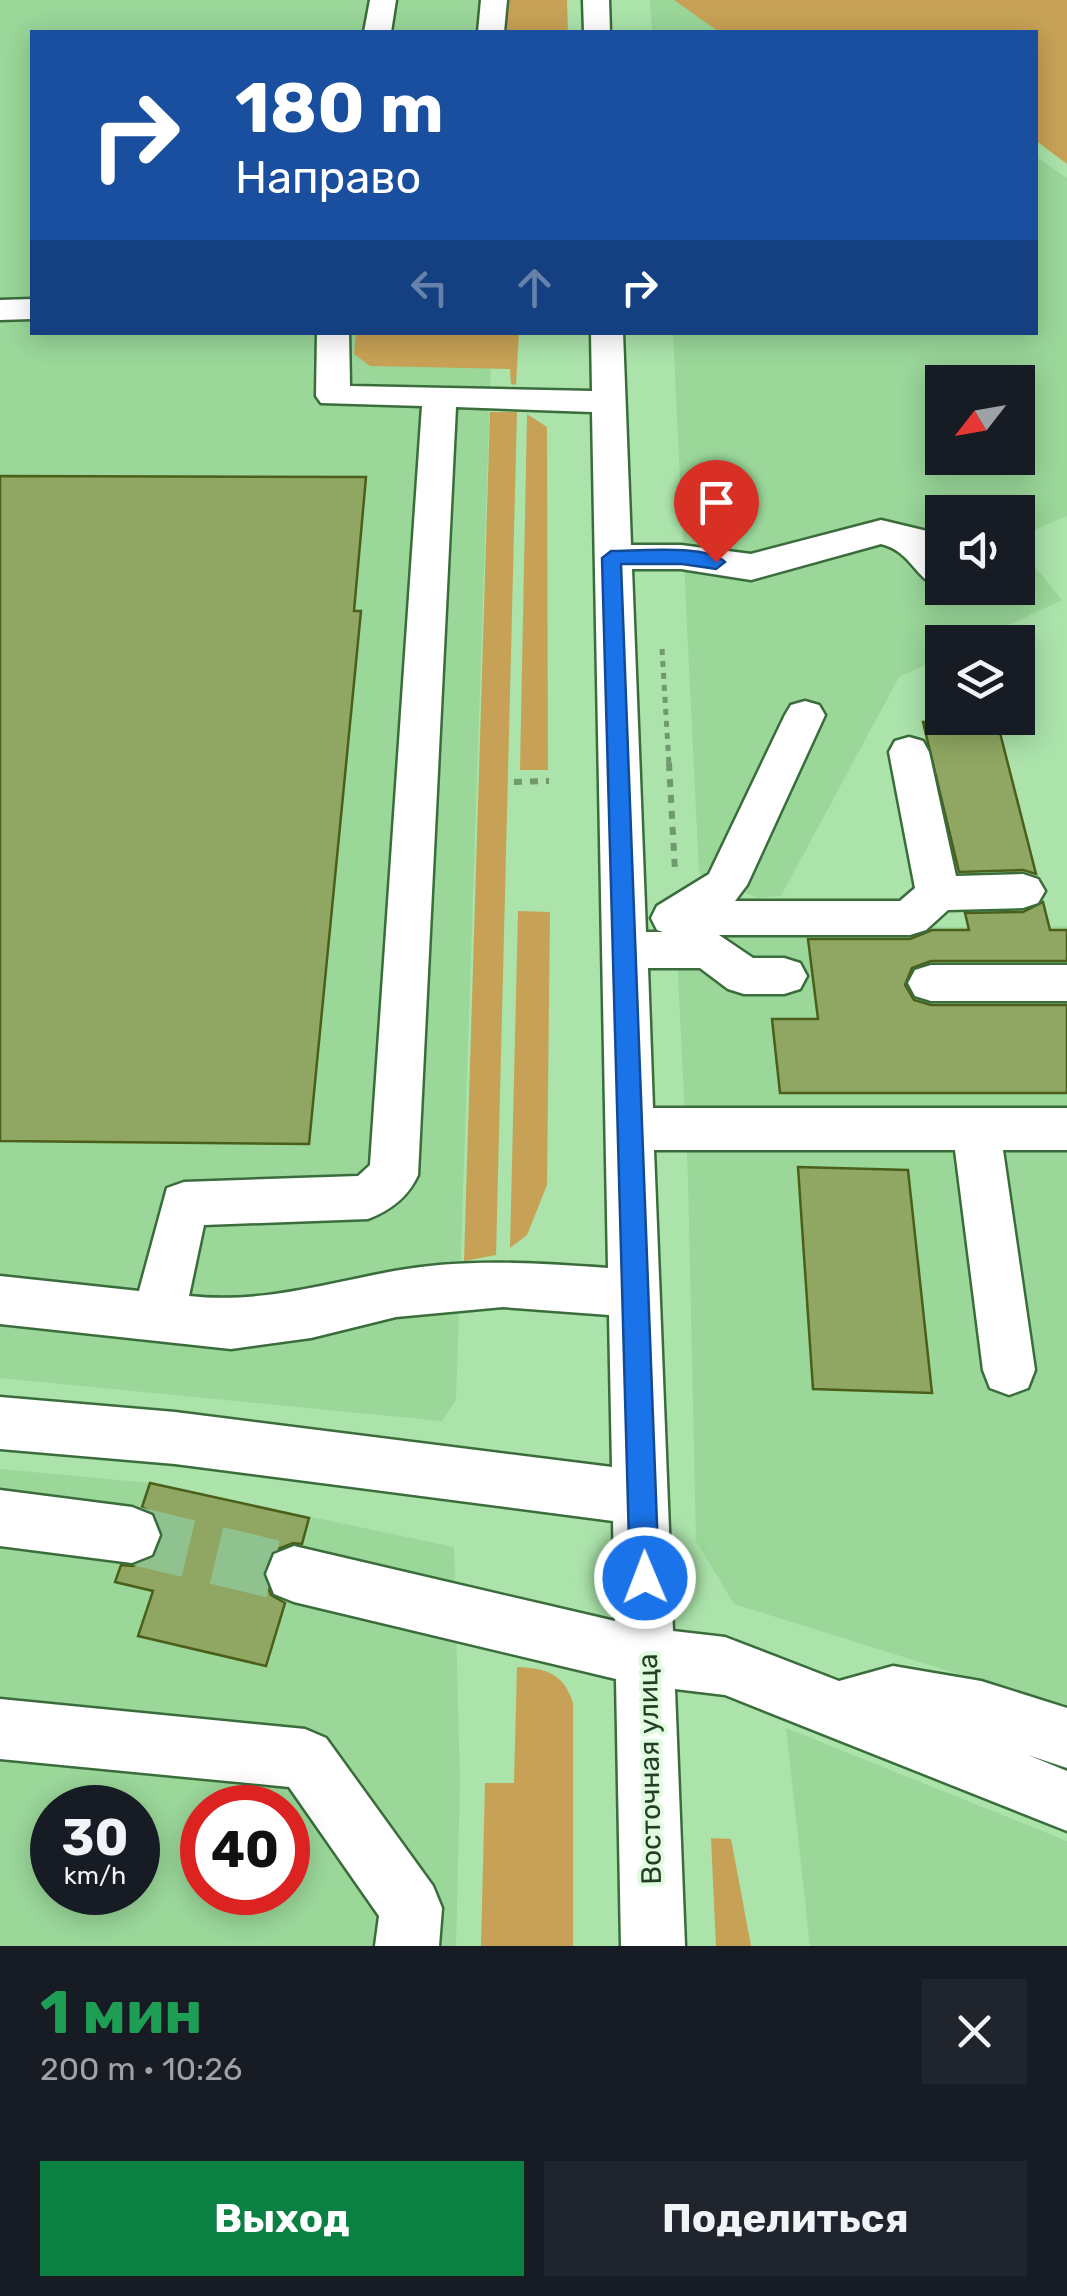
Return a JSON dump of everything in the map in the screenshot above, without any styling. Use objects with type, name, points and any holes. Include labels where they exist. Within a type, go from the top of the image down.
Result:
[{"type":"street","points":[[378,30],[383,0]]},
{"type":"street","points":[[491,30],[494,0]]},
{"type":"street","points":[[596,0],[598,30]]},
{"type":"street","points":[[0,310],[30,309]]},
{"type":"street","points":[[333,335],[333,396],[608,402]]},
{"type":"street","name":"Восточная улица","points":[[607,335],[621,935],[643,1498],[653,1946]]},
{"type":"street","points":[[158,1315],[184,1204],[368,1197],[394,1176],[440,396]]},
{"type":"street","points":[[611,558],[657,557],[751,568],[881,532],[914,540],[925,554]]},
{"type":"street","points":[[677,918],[725,885],[804,715]]},
{"type":"street","points":[[909,752],[938,893]]},
{"type":"street","points":[[621,935],[677,918],[910,918],[938,893],[1024,891]]},
{"type":"street","points":[[621,935],[709,950],[744,976],[784,976]]},
{"type":"street","points":[[931,982],[1067,982]]},
{"type":"street","points":[[628,1129],[1067,1130]]},
{"type":"street","points":[[976,1129],[1009,1370]]},
{"type":"street","points":[[0,1300],[232,1325],[311,1314],[396,1294],[503,1284],[636,1293]]},
{"type":"street","points":[[0,1423],[175,1438],[643,1498]]},
{"type":"street","points":[[0,1518],[132,1535]]},
{"type":"street","points":[[294,1574],[646,1657],[726,1666],[1067,1801]]},
{"type":"street","points":[[841,1710],[893,1696],[981,1711],[1067,1738]]},
{"type":"street","points":[[0,1730],[305,1759],[411,1908],[406,1946]]},
{"type":"path","points":[[657,557],[677,918]]},
{"type":"path","points":[[514,782],[548,782]]},
{"type":"shaded area","points":[[0,0],[504,0],[503,30],[30,30],[30,335],[492,335],[456,1400],[442,1421],[0,1378]]},
{"type":"shaded area","points":[[507,0],[567,0],[568,30],[506,30]]},
{"type":"shaded area","points":[[650,0],[886,0],[912,30],[652,30]]},
{"type":"shaded area","points":[[674,0],[1067,0],[1067,164],[1038,142],[1038,30],[716,30]]},
{"type":"shaded area","points":[[1038,158],[1067,178],[1067,516],[1035,530],[1035,495],[925,495],[925,605],[1035,605],[1035,567],[1062,600],[1008,625],[925,625],[925,665],[899,677],[781,896],[758,898],[699,873],[673,335],[1038,335]]},
{"type":"shaded area","points":[[356,335],[519,335],[516,385],[511,384],[510,369],[370,366],[354,354]]},
{"type":"shaded area","points":[[490,412],[517,412],[496,1255],[464,1261]]},
{"type":"shaded area","points":[[527,414],[547,427],[548,770],[520,770]]},
{"type":"shaded area","points":[[518,911],[550,912],[547,1185],[527,1235],[510,1248]]},
{"type":"shaded area","points":[[1067,926],[1067,1708],[734,1604],[696,1541],[688,1177],[676,934],[687,929]]},
{"type":"shaded area","points":[[0,1469],[150,1483],[454,1547],[460,1782],[456,1946],[0,1946]]},
{"type":"shaded area","points":[[517,1667],[553,1675],[565,1685],[573,1703],[573,1946],[481,1946],[485,1783],[514,1783]]},
{"type":"shaded area","points":[[786,1728],[1067,1841],[1067,1946],[810,1946]]},
{"type":"shaded area","points":[[711,1838],[731,1839],[751,1946],[716,1946]]},
{"type":"building","points":[[0,476],[366,477],[354,611],[361,611],[309,1144],[0,1141]]},
{"type":"building","points":[[926,735],[1001,735],[1036,874],[1023,870],[959,872]]},
{"type":"building","points":[[1043,902],[1050,930],[1067,930],[1067,961],[931,961],[912,968],[905,985],[914,1000],[931,1005],[1067,1005],[1067,1093],[780,1093],[772,1019],[818,1019],[808,939],[910,939],[932,930],[969,930],[965,913],[1023,912]]},
{"type":"building","points":[[798,1167],[908,1170],[932,1393],[813,1389]]},
{"type":"building","points":[[150,1483],[309,1518],[302,1544],[293,1543],[273,1551],[263,1573],[271,1595],[285,1603],[266,1666],[138,1636],[153,1591],[115,1582],[121,1565],[133,1566],[153,1558],[163,1536],[155,1514],[142,1507]]},
{"type":"tunnel","points":[[132,1535],[294,1574]]},
{"type":"route","points":[[645,1578],[611,558],[682,557],[716,562]]}]
